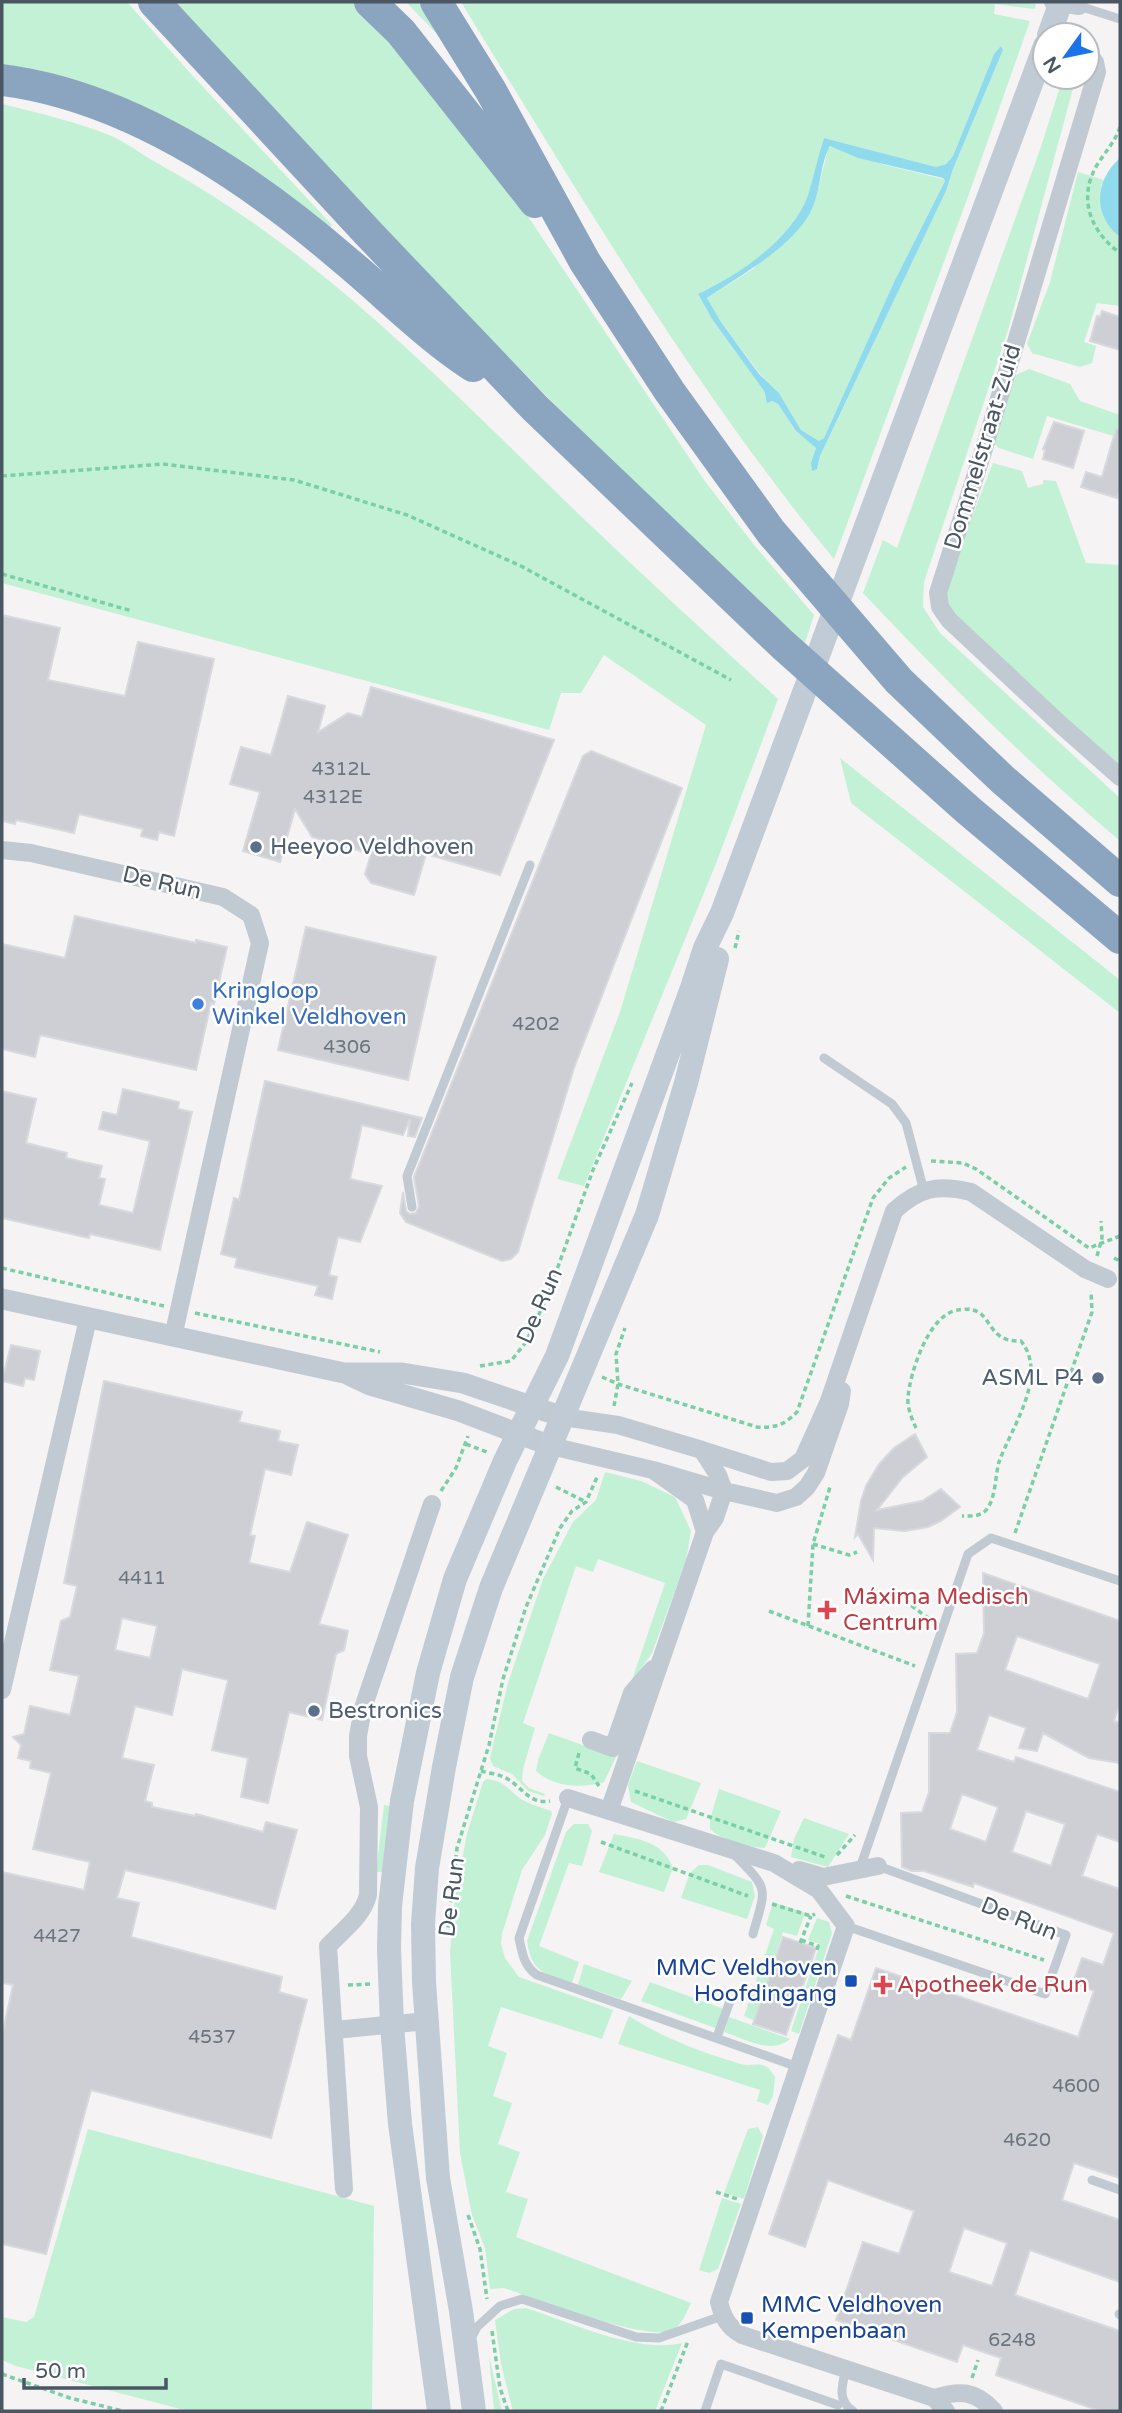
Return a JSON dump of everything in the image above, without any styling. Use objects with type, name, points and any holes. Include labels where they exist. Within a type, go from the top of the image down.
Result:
[{"type":"highway","points":[[154,2],[535,408],[782,644],[968,810],[1120,938]]},
{"type":"highway","points":[[370,2],[401,32],[585,262]]},
{"type":"highway","points":[[436,2],[491,91],[585,262],[670,392],[771,532],[900,681],[974,752],[1120,881]]},
{"type":"highway","points":[[2,80],[73,97],[119,114],[218,166],[316,236],[462,359],[535,408]]},
{"type":"main road","points":[[1056,21],[1067,4]]},
{"type":"main road","name":"De Run","points":[[439,2411],[400,2124],[389,1949],[391,1892],[402,1801],[417,1721],[440,1626],[456,1579],[505,1461],[563,1340],[705,948],[722,913],[1031,80]]},
{"type":"main road","name":"De Run","points":[[474,2411],[467,2348],[438,2178],[427,2021],[423,1924],[435,1813],[462,1677],[491,1588],[647,1215],[686,1083],[716,963],[722,913]]},
{"type":"street","points":[[1053,2],[1067,4]]},
{"type":"street","name":"Dommelstraat-Zuid","points":[[1091,91],[938,600],[949,620],[1120,777]]},
{"type":"street","name":"De Run","points":[[2,850],[31,853],[223,897],[251,915],[260,943],[173,1337]]},
{"type":"street","points":[[344,1373],[381,1371],[463,1383],[563,1416],[633,1428],[771,1472],[788,1471],[803,1459],[829,1401],[894,1211],[912,1195],[924,1191],[958,1189],[971,1192],[1107,1278]]},
{"type":"street","points":[[2,1299],[344,1373],[370,1385],[459,1410],[551,1446],[777,1503],[796,1497],[816,1473],[840,1404],[851,1336]]},
{"type":"street","points":[[2,1690],[88,1319]]},
{"type":"street","points":[[609,1811],[705,1532],[715,1518],[724,1491],[718,1475],[702,1450]]},
{"type":"street","points":[[653,1470],[695,1500],[705,1532]]},
{"type":"street","points":[[344,2189],[328,1946],[359,1914],[368,1895],[369,1807],[358,1755],[358,1736],[363,1708],[432,1504]]},
{"type":"street","points":[[586,1742],[613,1748],[632,1693],[660,1661]]},
{"type":"street","points":[[568,1798],[823,1877],[837,1867],[869,1867]]},
{"type":"street","points":[[775,1863],[819,1890],[846,1926],[724,2285],[719,2302],[722,2316],[732,2329],[742,2335],[846,2369],[940,2405],[952,2392],[968,2392],[995,2411]]},
{"type":"street","points":[[335,2030],[427,2021]]},
{"type":"lane","points":[[1067,4],[1120,19]]},
{"type":"lane","points":[[412,1207],[407,1176],[530,865]]},
{"type":"lane","points":[[824,1058],[892,1104],[906,1123],[924,1191]]},
{"type":"lane","points":[[869,1867],[937,1643],[968,1554],[991,1538],[1120,1581]]},
{"type":"lane","points":[[568,1798],[519,1938],[523,1958],[530,1970],[537,1975],[798,2067]]},
{"type":"lane","points":[[729,1849],[758,1878],[763,1890],[753,1934]]},
{"type":"lane","name":"De Run","points":[[846,1926],[1045,1994],[1066,1935],[869,1867]]},
{"type":"lane","points":[[717,2038],[730,2001]]},
{"type":"lane","points":[[1092,2180],[1120,2189]]},
{"type":"lane","points":[[467,2348],[477,2327],[489,2315],[509,2301],[523,2299],[636,2337],[659,2339],[722,2316]]},
{"type":"lane","points":[[705,2411],[722,2364],[838,2405]]},
{"type":"lane","points":[[846,2369],[841,2392],[843,2402],[853,2411]]},
{"type":"path","points":[[1120,127],[1115,141],[1096,167],[1088,202],[1089,216],[1094,227],[1120,253]]},
{"type":"path","points":[[2,476],[163,464],[294,480],[407,515],[521,566],[731,680]]},
{"type":"path","points":[[2,574],[132,611]]},
{"type":"path","name":"De Run","points":[[470,1366],[488,1366],[511,1361],[526,1342],[547,1297],[593,1170],[636,1075]]},
{"type":"path","points":[[618,1384],[757,1427],[776,1428],[789,1421],[797,1412],[873,1199],[889,1178],[916,1163],[936,1160],[963,1163],[976,1169],[1089,1248],[1120,1236]]},
{"type":"path","points":[[1011,1545],[1093,1312],[1090,1283],[1107,1278],[1101,1244],[1101,1221]]},
{"type":"path","points":[[1114,1258],[1120,1261]]},
{"type":"path","points":[[2,1268],[389,1354]]},
{"type":"path","points":[[916,1429],[910,1415],[908,1399],[912,1378],[924,1342],[936,1323],[952,1311],[970,1309],[983,1314],[999,1337],[1009,1341],[1021,1341],[1028,1350],[1029,1378],[1024,1408],[998,1465],[991,1499],[987,1509],[979,1515],[962,1517]]},
{"type":"path","points":[[432,1504],[456,1468],[466,1444]]},
{"type":"path","points":[[808,1626],[813,1544],[833,1478]]},
{"type":"path","name":"De Run","points":[[447,1942],[457,1848],[481,1771],[503,1679],[526,1607],[560,1528],[572,1511],[586,1502]]},
{"type":"path","points":[[813,1544],[849,1555],[857,1552]]},
{"type":"path","points":[[892,1589],[932,1619],[925,1639],[937,1643]]},
{"type":"path","points":[[769,1611],[915,1665],[911,1678]]},
{"type":"path","points":[[586,1742],[575,1768],[591,1774],[599,1786],[625,1797],[637,1790],[837,1867],[856,1834]]},
{"type":"path","points":[[481,1771],[506,1778],[524,1794],[541,1803],[568,1798]]},
{"type":"path","points":[[601,1842],[762,1901],[811,1916]]},
{"type":"path","points":[[800,1943],[811,1916],[848,1895],[1056,1964]]},
{"type":"path","points":[[464,2205],[480,2249],[500,2388],[508,2411]]},
{"type":"path","points":[[661,2411],[688,2341]]},
{"type":"path","points":[[2,2374],[70,2398],[124,2411]]},
{"type":"green space","points":[[2,2],[127,2],[332,225],[329,227],[2,68]]},
{"type":"green space","points":[[175,2],[356,4],[419,69],[503,179],[704,480],[754,545],[814,615],[805,643],[722,568],[561,411],[405,249]]},
{"type":"green space","points":[[406,2],[424,2],[440,29],[435,32]]},
{"type":"green space","points":[[461,2],[1036,4],[1035,9],[995,4],[994,14],[1030,21],[834,559],[732,426],[684,357]],"holes":[[[1003,50],[946,191],[820,456],[817,469],[813,458],[816,448],[796,431],[778,404],[765,398],[764,391],[712,319],[698,294],[745,267],[787,230],[806,200],[824,138],[936,167],[946,164],[953,156],[994,54]]]},
{"type":"green space","points":[[1059,91],[1072,91],[1008,330],[924,582],[923,607],[940,633],[1120,798],[1120,841],[988,721],[863,593],[883,540],[897,548]]},
{"type":"green space","points":[[2,104],[69,121],[116,138],[219,200],[324,276],[421,362],[778,699],[717,861],[584,1186],[557,1179],[620,1012],[706,725],[604,655],[581,693],[561,693],[549,730],[2,583]]},
{"type":"green space","points":[[832,146],[873,161],[945,181],[894,282],[824,438],[819,441],[801,430],[779,393],[760,374],[721,322],[707,298],[753,269],[810,212],[828,149]]},
{"type":"green space","points":[[1078,172],[1104,180],[1101,186],[1117,235],[1120,237],[1120,306],[1097,303],[1084,342],[1096,346],[1092,363],[1080,367],[1032,353],[1027,344],[1050,282]]},
{"type":"green space","points":[[1029,369],[1070,384],[1080,401],[1120,415],[1120,438],[1047,416],[1033,459],[999,448],[991,441],[1012,377]]},
{"type":"green space","points":[[993,463],[1022,471],[1028,488],[1043,484],[1043,480],[1056,481],[1086,563],[1120,565],[1120,772],[952,617],[946,598],[957,555]]},
{"type":"green space","points":[[840,758],[1120,980],[1120,1013],[851,803]]},
{"type":"green space","points":[[605,1472],[641,1481],[675,1497],[691,1531],[686,1561],[652,1653],[631,1683],[665,1583],[598,1559],[593,1572],[576,1566],[523,1723],[535,1728],[522,1781],[529,1788],[545,1794],[544,1796],[528,1791],[512,1774],[493,1766],[490,1758],[508,1683],[543,1579],[573,1522],[596,1500]]},
{"type":"green space","points":[[549,1733],[616,1757],[604,1782],[568,1785],[551,1780],[536,1771]]},
{"type":"green space","points":[[637,1761],[701,1783],[686,1819],[673,1822],[631,1802],[628,1785]]},
{"type":"green space","points":[[487,1779],[500,1783],[520,1798],[551,1811],[552,1814],[545,1835],[522,1870],[502,1934],[501,1944],[505,1958],[519,1977],[613,2010],[602,2039],[501,2007],[488,2046],[507,2053],[493,2096],[512,2103],[498,2144],[520,2152],[506,2192],[528,2199],[516,2237],[691,2303],[682,2321],[673,2330],[660,2332],[617,2325],[504,2288],[490,2289],[485,2248],[472,2215],[460,2153],[450,1952],[456,1890],[467,1834],[483,1782]]},
{"type":"green space","points":[[719,1789],[781,1811],[765,1848],[736,1843],[710,1829],[710,1819]]},
{"type":"green space","points":[[384,1805],[390,1806],[383,1872],[376,1872]]},
{"type":"green space","points":[[804,1818],[849,1834],[828,1867],[791,1857],[794,1839]]},
{"type":"green space","points":[[574,1824],[588,1824],[592,1831],[582,1866],[569,1863],[539,1946],[579,1962],[572,1983],[547,1974],[536,1966],[527,1941],[566,1832]]},
{"type":"green space","points":[[614,1834],[650,1843],[664,1852],[673,1868],[664,1892],[599,1872]]},
{"type":"green space","points":[[699,1865],[708,1865],[752,1882],[755,1896],[747,1919],[681,1898],[690,1873]]},
{"type":"green space","points":[[773,1902],[805,1913],[797,1936],[783,1932],[755,2021],[744,2016],[774,1929],[766,1925]]},
{"type":"green space","points":[[817,1918],[829,1922],[832,1933],[799,2034],[791,2031],[820,1944],[808,1940]]},
{"type":"green space","points":[[584,1964],[632,1981],[621,1999],[578,1985]]},
{"type":"green space","points":[[650,1982],[724,2009],[718,2029],[641,2001]]},
{"type":"green space","points":[[629,2016],[698,2050],[741,2064],[765,2066],[775,2077],[773,2096],[768,2105],[757,2101],[760,2090],[618,2044]]},
{"type":"green space","points":[[729,2017],[790,2039],[775,2046],[749,2042],[724,2032]]},
{"type":"green space","points":[[758,2127],[763,2136],[744,2199],[724,2193],[748,2129]]},
{"type":"green space","points":[[88,2129],[374,2206],[372,2411],[188,2411],[2,2360],[2,2317],[26,2322],[34,2317]]},
{"type":"green space","points":[[722,2198],[741,2204],[718,2269],[709,2273],[699,2270]]},
{"type":"green space","points":[[526,2308],[624,2340],[664,2345],[682,2343],[655,2411],[513,2411],[501,2364],[495,2320],[514,2309]]},
{"type":"green space","points":[[489,2356],[502,2411],[494,2411]]},
{"type":"water","points":[[1001,46],[1003,50],[946,191],[820,456],[817,469],[812,471],[811,463],[816,448],[796,431],[778,404],[772,401],[767,403],[764,391],[712,319],[698,294],[747,266],[777,241],[790,226],[808,195],[824,138],[936,167],[946,164],[953,156],[994,54]],"holes":[[[830,146],[858,158],[943,178],[945,181],[894,282],[824,438],[819,441],[801,430],[779,393],[759,374],[707,298],[777,250],[801,226],[814,205]]]},
{"type":"water","points":[[1120,158],[1120,237],[1105,218],[1100,198],[1106,177]]},
{"type":"building","points":[[1102,311],[1120,317],[1120,350],[1090,341],[1097,316],[1100,317]]},
{"type":"building","points":[[1054,422],[1084,431],[1073,468],[1043,459],[1043,449]]},
{"type":"building","points":[[1116,429],[1120,430],[1120,490],[1117,498],[1081,487],[1086,472],[1102,477]]},
{"type":"building","points":[[2,615],[60,628],[48,680],[125,696],[138,642],[214,659],[174,836],[159,832],[157,840],[141,836],[143,829],[79,814],[74,833],[16,820],[15,824],[2,821]]},
{"type":"building","points":[[371,687],[554,740],[500,875],[426,854],[414,895],[371,883],[365,874],[371,854],[312,837],[295,809],[280,862],[243,851],[260,792],[230,784],[241,747],[271,755],[288,696],[325,706],[318,732],[348,713],[362,717]]},
{"type":"building","points":[[591,751],[682,788],[574,1068],[518,1252],[511,1259],[502,1261],[406,1222],[400,1213],[403,1192],[406,1211],[410,1214],[416,1213],[419,1206],[414,1177],[578,768],[583,756]]},
{"type":"building","points":[[75,916],[196,943],[196,940],[227,947],[196,1070],[40,1035],[35,1057],[2,1049],[2,944],[65,958]]},
{"type":"building","points":[[306,927],[436,957],[408,1080],[278,1050]]},
{"type":"building","points":[[265,1081],[422,1118],[415,1137],[408,1136],[410,1119],[403,1135],[362,1125],[350,1179],[382,1186],[360,1242],[338,1237],[329,1275],[337,1277],[332,1299],[315,1295],[318,1286],[235,1267],[237,1258],[221,1254],[234,1198],[239,1200]]},
{"type":"building","points":[[123,1089],[179,1102],[178,1109],[192,1112],[160,1250],[90,1234],[89,1238],[2,1218],[2,1091],[36,1099],[26,1143],[67,1153],[66,1158],[102,1166],[99,1178],[105,1179],[99,1205],[133,1213],[150,1141],[99,1129],[103,1112],[117,1115]]},
{"type":"building","points":[[11,1345],[40,1351],[34,1380],[25,1378],[23,1386],[2,1381]]},
{"type":"building","points":[[104,1381],[242,1412],[239,1422],[280,1431],[278,1441],[298,1445],[291,1475],[265,1469],[250,1535],[255,1536],[249,1563],[290,1572],[307,1522],[348,1535],[319,1624],[348,1631],[344,1650],[336,1654],[322,1720],[289,1712],[268,1803],[241,1797],[248,1758],[212,1750],[228,1680],[182,1669],[172,1715],[135,1706],[122,1758],[154,1765],[145,1801],[152,1803],[152,1807],[195,1816],[196,1814],[263,1832],[266,1822],[297,1830],[275,1909],[125,1870],[117,1898],[139,1903],[131,1937],[282,1977],[279,1992],[307,2000],[271,2138],[91,2090],[46,2254],[2,2244],[2,2036],[13,1985],[2,1983],[2,1872],[84,1890],[90,1862],[33,1849],[51,1773],[30,1768],[31,1761],[18,1758],[21,1745],[13,1737],[24,1734],[30,1706],[70,1715],[79,1676],[50,1670],[61,1621],[70,1617],[77,1586],[64,1583]],"holes":[[[122,1618],[157,1626],[150,1658],[115,1650]]]},
{"type":"building","points":[[915,1434],[927,1457],[903,1477],[877,1510],[922,1501],[941,1489],[960,1507],[928,1527],[905,1531],[874,1528],[873,1560],[858,1534],[855,1537],[866,1486],[879,1464],[894,1448]]},
{"type":"building","points":[[983,1573],[1120,1621],[1120,1702],[1114,1721],[1120,1723],[1120,1763],[1089,1758],[1043,1733],[1037,1751],[1019,1748],[1026,1728],[989,1715],[977,1750],[1014,1762],[1016,1757],[1120,1792],[1120,1842],[1097,1834],[1082,1876],[1120,1889],[1120,2178],[1074,2163],[1062,2200],[1120,2220],[1120,2282],[1030,2250],[1015,2295],[1120,2331],[1120,2411],[1100,2411],[996,2375],[1001,2358],[963,2345],[957,2362],[836,2320],[863,2242],[899,2254],[914,2211],[828,2180],[805,2247],[769,2234],[838,2035],[851,2040],[876,1968],[1078,2037],[1094,1991],[1073,1983],[1082,1958],[1103,1965],[1114,1933],[974,1883],[973,1887],[924,1871],[912,1871],[902,1867],[901,1813],[922,1812],[929,1792],[929,1733],[950,1733],[957,1712],[956,1654],[977,1653],[984,1633]],"holes":[[[1017,1636],[1100,1664],[1088,1699],[1005,1670]],[[962,1794],[998,1807],[986,1842],[950,1829]],[[1026,1811],[1065,1824],[1051,1866],[1012,1852]],[[964,2228],[1007,2243],[992,2286],[949,2272]]]},
{"type":"building","points":[[783,1937],[816,1948],[786,2035],[753,2024]]},
{"type":"place","name":"Heeyoo Veldhoven","points":[[256,847]]},
{"type":"place","name":"Kringloop Winkel Veldhoven","points":[[198,1004]]},
{"type":"place","name":"ASML P4","points":[[1098,1378]]},
{"type":"place","name":"Máxima Medisch Centrum","points":[[827,1610]]},
{"type":"place","name":"Bestronics","points":[[314,1711]]},
{"type":"place","name":"MMC Veldhoven Hoofdingang","points":[[851,1981]]},
{"type":"place","name":"Apotheek de Run","points":[[883,1985]]},
{"type":"place","name":"MMC Veldhoven Kempenbaan","points":[[747,2318]]}]
